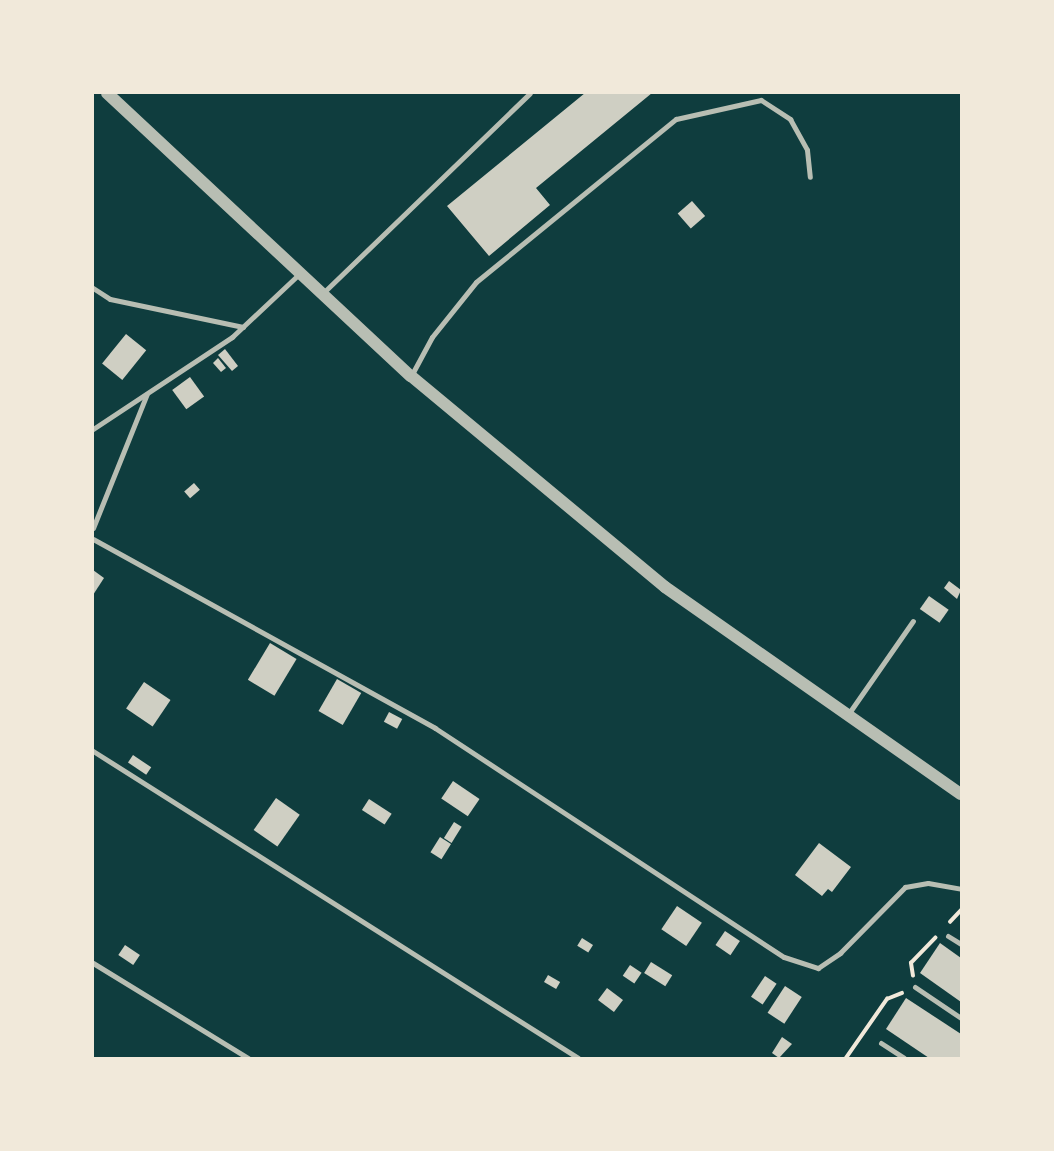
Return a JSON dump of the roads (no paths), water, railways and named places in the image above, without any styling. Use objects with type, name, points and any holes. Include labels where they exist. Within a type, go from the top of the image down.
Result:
[{"type":"street","points":[[107,93],[411,376],[665,587],[961,794]]},
{"type":"lane","points":[[322,294],[530,93]]},
{"type":"lane","points":[[411,376],[432,337],[476,282],[676,119],[761,100],[790,119],[807,150],[810,177]]},
{"type":"lane","points":[[93,429],[243,327],[299,274]]},
{"type":"lane","points":[[93,288],[110,299],[243,327]]},
{"type":"lane","points":[[93,528],[146,394]]},
{"type":"lane","points":[[93,539],[435,728],[785,957],[818,968],[840,953],[905,887],[928,883],[961,889]]},
{"type":"lane","points":[[847,715],[913,621]]},
{"type":"lane","points":[[93,751],[578,1058]]},
{"type":"lane","points":[[948,936],[961,944]]},
{"type":"lane","points":[[93,963],[248,1058]]},
{"type":"lane","points":[[915,987],[961,1018]]},
{"type":"lane","points":[[881,1043],[904,1058]]}]
